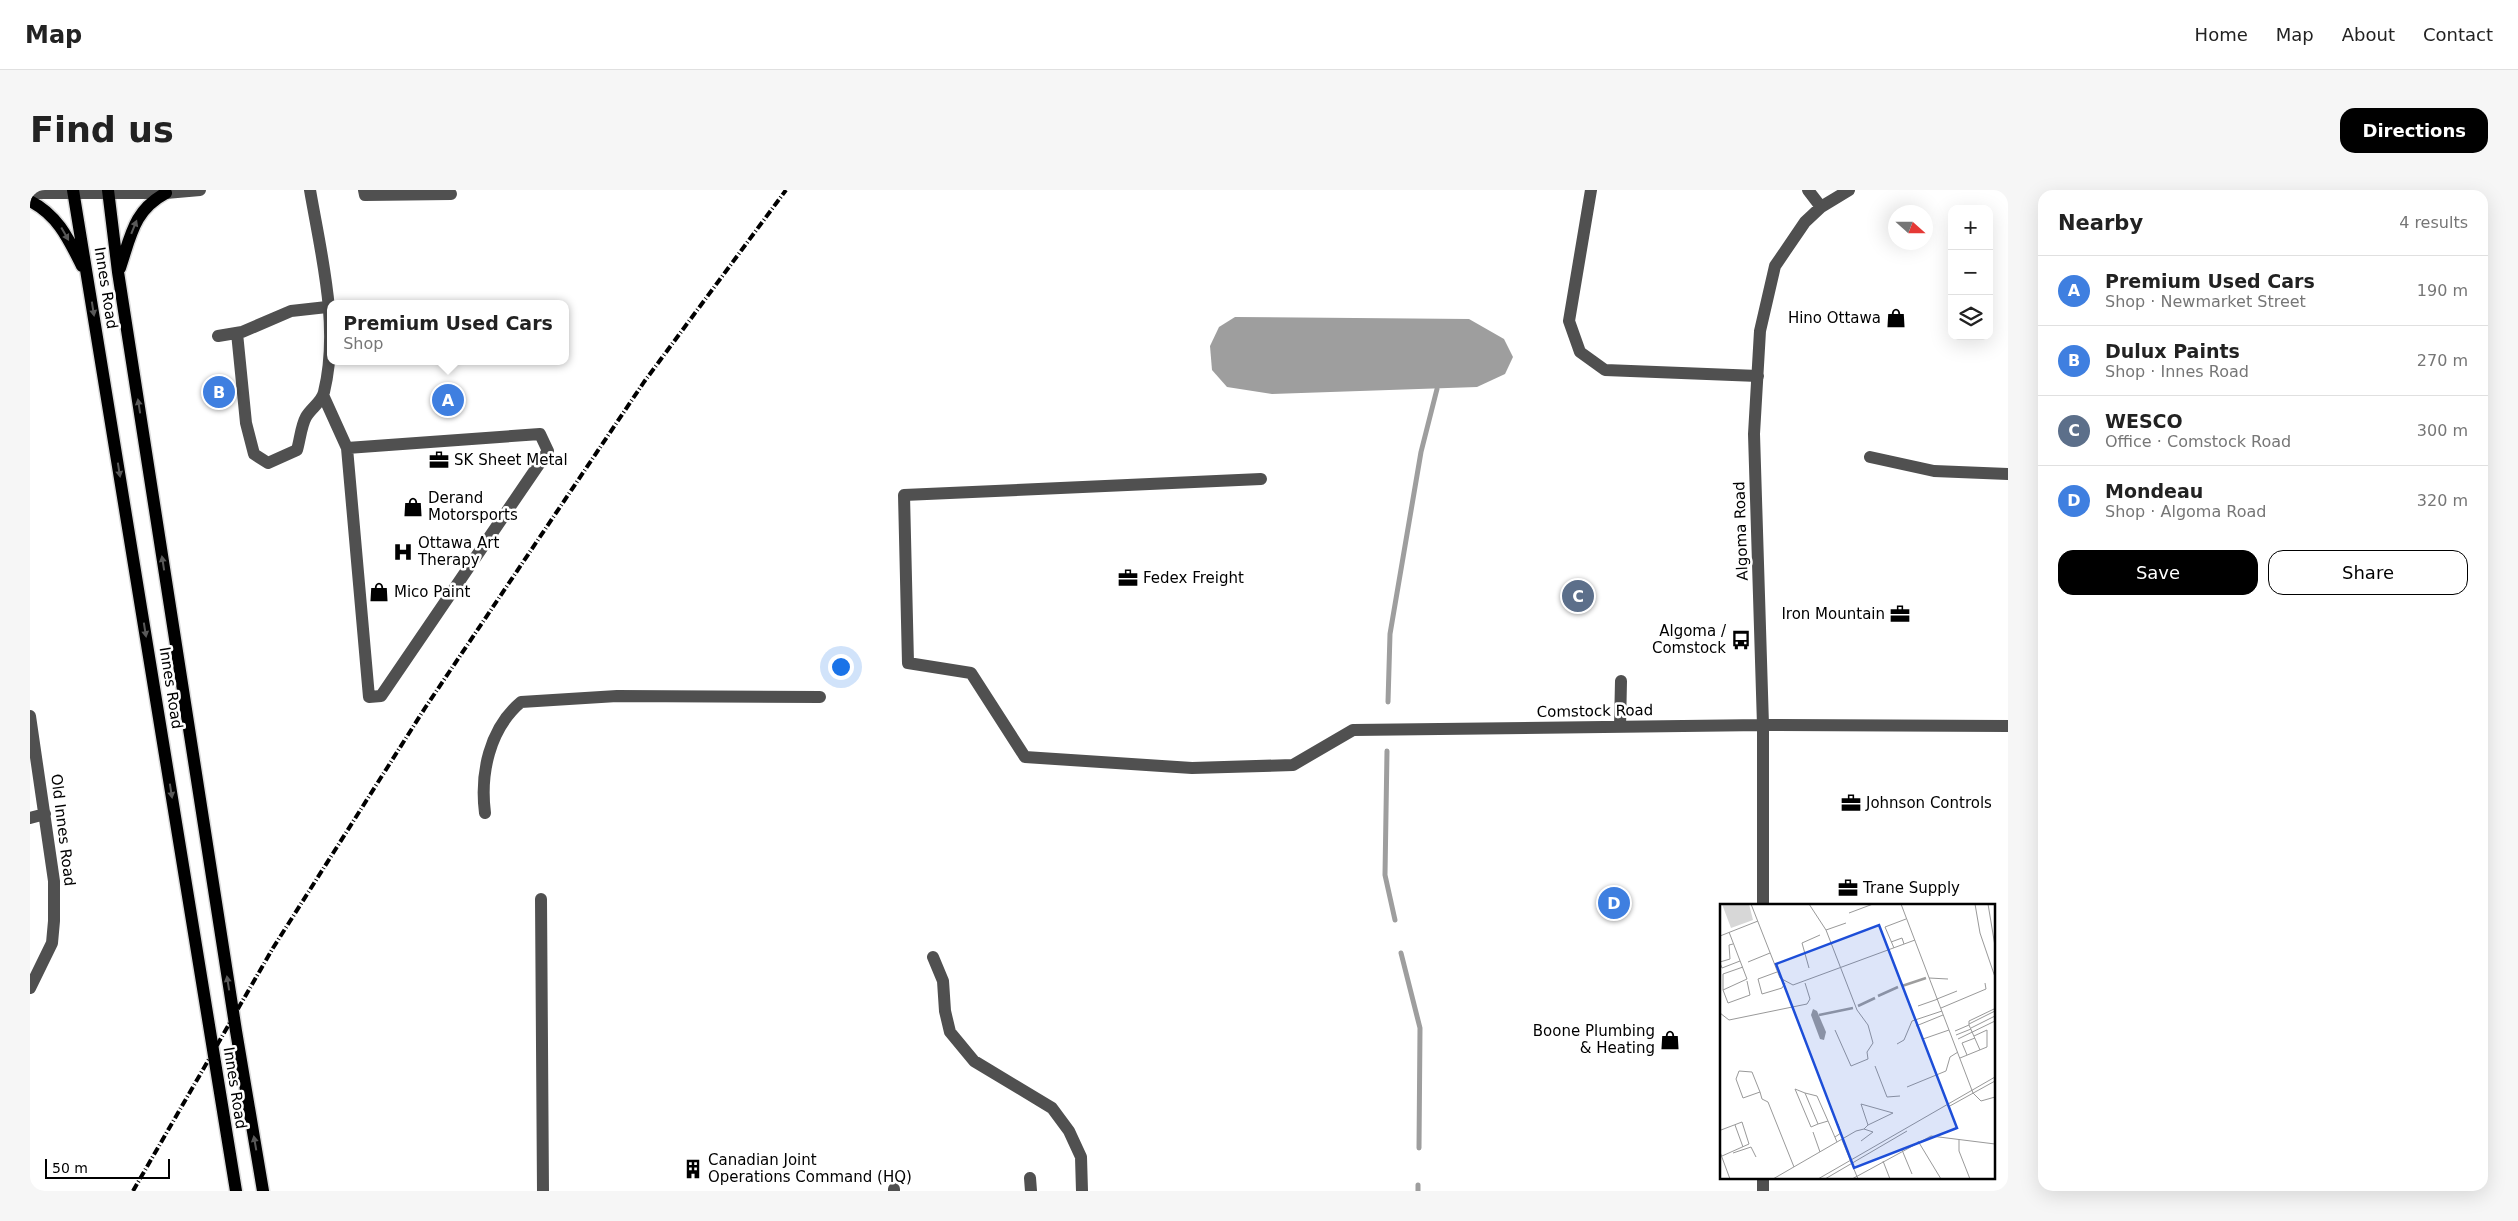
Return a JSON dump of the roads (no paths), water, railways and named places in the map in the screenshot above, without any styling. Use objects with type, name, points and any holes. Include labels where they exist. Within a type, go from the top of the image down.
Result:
[{"type":"main road","name":"Innes Road","points":[[74,191],[236,1191]]},
{"type":"main road","name":"Innes Road","points":[[108,192],[118,272],[236,1031],[263,1191]]},
{"type":"main road","points":[[118,272],[138,216],[151,201],[166,193]]},
{"type":"main road","points":[[30,201],[44,209],[60,224],[88,278]]},
{"type":"street","points":[[30,193],[74,191],[166,193],[200,190]]},
{"type":"street","points":[[218,336],[237,333],[291,311],[327,307],[310,190]]},
{"type":"street","points":[[364,190],[365,195],[451,194]]},
{"type":"street","points":[[1591,190],[1569,321],[1580,352],[1605,370],[1758,376]]},
{"type":"street","points":[[1808,190],[1821,207]]},
{"type":"street","name":"Algoma Road","points":[[1763,904],[1764,725],[1754,434],[1760,331],[1775,266],[1805,222],[1821,207],[1848,190]]},
{"type":"street","points":[[237,333],[246,423],[254,454],[268,463],[297,450],[306,418],[323,395],[329,365]]},
{"type":"street","points":[[323,395],[348,448],[369,697],[381,696],[548,451],[540,434],[348,448]]},
{"type":"street","points":[[1870,457],[1934,471],[2008,474]]},
{"type":"street","name":"Comstock Road","points":[[1261,479],[904,494],[908,663],[971,673],[1025,757],[1192,768],[1293,766],[1354,730],[1764,725],[2008,726]]},
{"type":"street","points":[[1620,727],[1621,680]]},
{"type":"street","points":[[485,813],[484,780],[491,746],[510,711],[521,702],[617,696],[820,698]]},
{"type":"street","name":"Old Innes Road","points":[[30,716],[54,881],[52,943],[30,988]]},
{"type":"street","points":[[30,818],[45,814]]},
{"type":"street","points":[[541,899],[543,1191]]},
{"type":"street","points":[[933,956],[943,981],[945,1012],[950,1032],[974,1061],[1052,1108],[1069,1131],[1081,1157],[1082,1191]]},
{"type":"street","points":[[1030,1178],[1031,1191]]},
{"type":"street","points":[[1763,1178],[1763,1191]]},
{"type":"waterway","points":[[1388,702],[1390,634],[1421,452],[1437,389]]},
{"type":"waterway","points":[[1387,751],[1385,875],[1395,920]]},
{"type":"waterway","points":[[1401,953],[1420,1028],[1419,1148]]},
{"type":"waterway","points":[[1418,1185],[1418,1191]]},
{"type":"railway","points":[[133,1191],[273,948],[425,708],[644,382],[786,190]]},
{"type":"place","name":"Hino Ottawa","points":[[1896,318]]},
{"type":"place","name":"Dulux Paints","points":[[219,392]]},
{"type":"place","name":"Premium Used Cars","points":[[448,400]]},
{"type":"place","name":"SK Sheet Metal","points":[[439,460]]},
{"type":"place","name":"Derand Motorsports","points":[[413,507]]},
{"type":"place","name":"Ottawa Art Therapy","points":[[403,552]]},
{"type":"place","name":"Fedex Freight","points":[[1128,578]]},
{"type":"place","name":"Mico Paint","points":[[379,592]]},
{"type":"place","name":"WESCO","points":[[1578,596]]},
{"type":"place","name":"Iron Mountain","points":[[1900,614]]},
{"type":"place","name":"Algoma / Comstock","points":[[1741,640]]},
{"type":"place","name":"Johnson Controls","points":[[1851,803]]},
{"type":"place","name":"Trane Supply","points":[[1848,888]]},
{"type":"place","name":"Mondeau","points":[[1614,903]]},
{"type":"place","name":"Boone Plumbing & Heating","points":[[1670,1040]]},
{"type":"place","name":"Canadian Joint Operations Command (HQ)","points":[[693,1169]]}]
